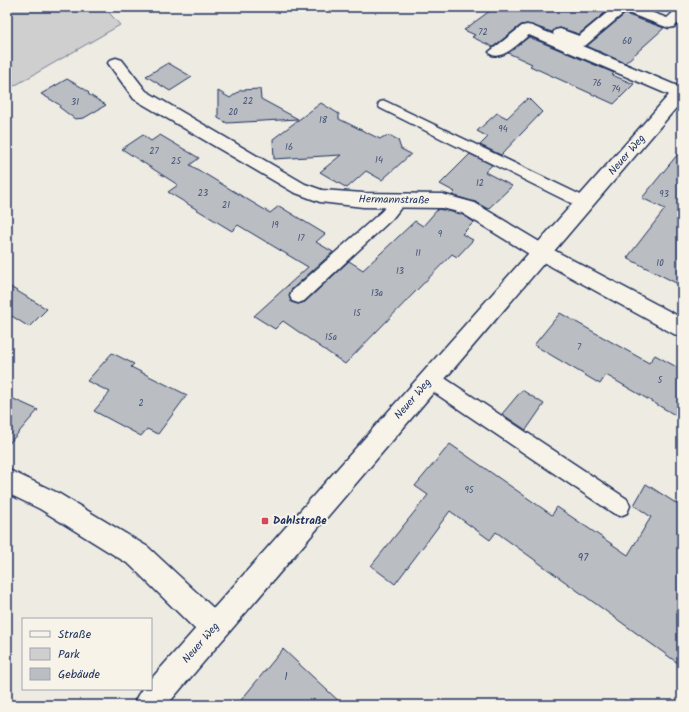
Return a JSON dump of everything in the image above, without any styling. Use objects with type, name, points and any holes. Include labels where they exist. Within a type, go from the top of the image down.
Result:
[{"type":"street","points":[[577,45],[623,7],[669,24],[682,12]]},
{"type":"street","name":"Neuer Weg","points":[[148,705],[681,92],[577,45],[522,17]]},
{"type":"street","name":"Neuer Weg","points":[[497,52],[527,29],[577,45]]},
{"type":"street","name":"Hermannstraße","points":[[116,63],[140,94],[299,188],[320,196],[363,200],[442,202],[468,208],[542,252],[682,328]]},
{"type":"street","points":[[7,481],[49,501],[139,556],[214,628]]},
{"type":"lane","points":[[385,105],[584,203]]},
{"type":"lane","points":[[298,296],[387,215],[399,200]]},
{"type":"lane","points":[[430,379],[620,506]]},
{"type":"green space","points":[[7,7],[104,7],[120,25],[7,90]]},
{"type":"building","points":[[495,7],[612,7],[579,34],[560,28],[555,29],[552,32],[527,24],[521,25],[493,47],[472,37],[475,35],[464,30]]},
{"type":"building","points":[[625,14],[664,28],[625,63],[587,46]]},
{"type":"building","points":[[529,37],[614,73],[612,75],[634,84],[614,104],[530,66],[532,64],[508,53]]},
{"type":"building","points":[[168,63],[192,77],[170,91],[146,76]]},
{"type":"building","points":[[67,79],[83,88],[89,93],[88,94],[106,105],[84,118],[75,119],[59,107],[60,105],[41,94]]},
{"type":"building","points":[[260,89],[261,99],[298,119],[227,123],[218,118],[218,91],[230,98],[241,90]]},
{"type":"building","points":[[528,98],[542,112],[501,155],[480,145],[488,137],[477,131],[497,113],[507,118]]},
{"type":"building","points":[[321,103],[339,114],[339,119],[380,139],[391,136],[398,140],[401,149],[411,154],[382,180],[366,171],[347,188],[320,172],[341,155],[274,159],[273,139]]},
{"type":"building","points":[[143,135],[151,141],[160,135],[199,158],[190,165],[270,213],[279,206],[325,234],[316,242],[333,252],[291,290],[289,295],[291,302],[298,304],[305,302],[349,261],[363,270],[415,221],[423,226],[438,209],[461,214],[474,222],[462,234],[473,240],[457,257],[452,254],[345,364],[283,321],[275,329],[254,316],[308,267],[238,225],[232,231],[168,192],[178,185],[122,149]]},
{"type":"building","points":[[682,149],[682,286],[627,258],[665,209],[642,198]]},
{"type":"building","points":[[470,154],[492,165],[485,172],[512,186],[488,209],[475,202],[452,195],[455,192],[440,184]]},
{"type":"building","points":[[7,285],[47,309],[29,327],[7,313]]},
{"type":"building","points":[[560,313],[649,363],[655,355],[682,370],[682,419],[606,375],[600,384],[534,345]]},
{"type":"building","points":[[112,353],[134,364],[131,367],[187,395],[158,434],[147,429],[141,436],[94,411],[110,392],[87,381]]},
{"type":"building","points":[[522,390],[544,404],[526,430],[502,414]]},
{"type":"building","points":[[7,396],[38,410],[7,446]]},
{"type":"building","points":[[450,444],[552,515],[557,507],[628,555],[651,517],[634,505],[646,484],[682,507],[682,666],[496,532],[490,540],[450,511],[395,584],[371,566],[428,495],[415,486]]},
{"type":"building","points":[[283,649],[343,705],[237,705]]},
{"type":"place","name":"Dahlstraße","points":[[265,521]]}]
